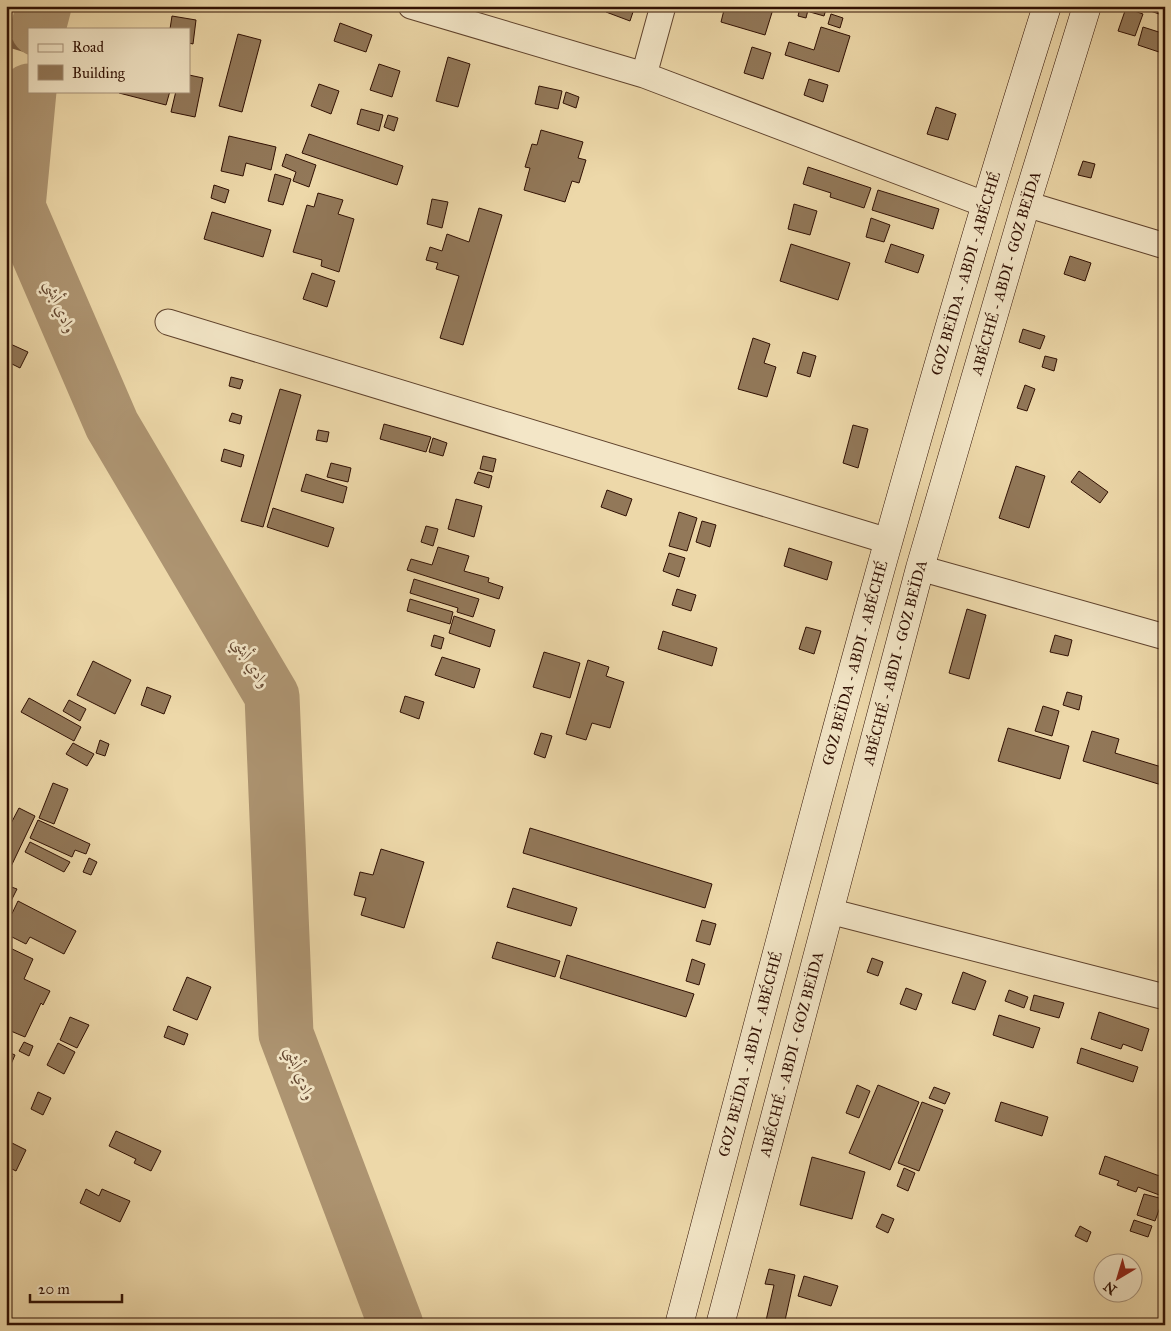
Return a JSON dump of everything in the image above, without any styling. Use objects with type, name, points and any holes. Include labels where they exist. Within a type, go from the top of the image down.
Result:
[{"type":"main road","name":"GOZ BEÏDA - ABDI - ABÉCHÉ","points":[[679,1325],[789,904],[888,541],[984,204],[1046,6]]},
{"type":"main road","name":"ABÉCHÉ - ABDI - GOZ BEÏDA","points":[[720,1325],[920,568],[1026,204],[1087,6]]},
{"type":"main road","points":[[949,328],[988,338]]},
{"type":"street","points":[[410,6],[644,75],[984,204]]},
{"type":"street","points":[[644,75],[663,6]]},
{"type":"street","points":[[1026,204],[1165,246]]},
{"type":"street","points":[[168,322],[888,541]]},
{"type":"street","points":[[920,568],[1165,636]]},
{"type":"street","points":[[829,911],[1165,996]]},
{"type":"building","points":[[215,6],[230,6],[229,10]]},
{"type":"building","points":[[608,6],[635,6],[630,21],[606,12]]},
{"type":"building","points":[[725,6],[774,6],[765,35],[721,22]]},
{"type":"building","points":[[812,6],[827,6],[824,16],[810,12]]},
{"type":"building","points":[[1145,6],[1162,6],[1159,14],[1145,9]]},
{"type":"building","points":[[800,8],[808,10],[806,18],[798,16]]},
{"type":"building","points":[[1126,8],[1143,14],[1135,36],[1118,31]]},
{"type":"building","points":[[831,14],[843,18],[840,28],[828,24]]},
{"type":"building","points":[[172,16],[196,20],[193,44],[190,43],[190,28],[170,28]]},
{"type":"building","points":[[340,23],[372,35],[366,52],[334,41]]},
{"type":"building","points":[[821,27],[850,36],[839,72],[785,55],[789,42],[814,50]]},
{"type":"building","points":[[1143,27],[1165,34],[1165,54],[1138,45]]},
{"type":"building","points":[[238,34],[261,40],[242,112],[219,106]]},
{"type":"building","points":[[752,47],[771,53],[763,79],[744,73]]},
{"type":"building","points":[[448,57],[470,64],[458,107],[436,101]]},
{"type":"building","points":[[379,64],[400,71],[392,97],[370,90]]},
{"type":"building","points":[[190,75],[203,78],[195,117],[171,112],[176,92],[190,92]]},
{"type":"building","points":[[809,79],[828,85],[823,102],[804,95]]},
{"type":"building","points":[[319,84],[339,91],[331,114],[311,106]]},
{"type":"building","points":[[539,86],[562,91],[558,109],[535,104]]},
{"type":"building","points":[[120,92],[170,92],[166,105]]},
{"type":"building","points":[[566,92],[579,97],[576,108],[563,103]]},
{"type":"building","points":[[936,107],[956,114],[948,140],[927,134]]},
{"type":"building","points":[[361,109],[383,115],[379,131],[357,124]]},
{"type":"building","points":[[388,115],[398,118],[394,131],[384,127]]},
{"type":"building","points":[[541,130],[583,142],[578,158],[586,160],[579,183],[572,181],[565,202],[524,190],[530,168],[525,167],[532,144],[537,145]]},
{"type":"building","points":[[309,134],[403,166],[397,185],[302,153]]},
{"type":"building","points":[[229,136],[276,147],[271,170],[246,163],[243,176],[221,171]]},
{"type":"building","points":[[286,154],[316,165],[309,187],[293,181],[296,172],[282,166]]},
{"type":"building","points":[[1083,161],[1095,164],[1091,178],[1078,175]]},
{"type":"building","points":[[808,167],[871,188],[864,208],[830,197],[831,193],[803,184]]},
{"type":"building","points":[[275,174],[291,179],[283,205],[268,201]]},
{"type":"building","points":[[214,185],[229,190],[225,203],[211,198]]},
{"type":"building","points":[[878,190],[939,209],[933,229],[872,210]]},
{"type":"building","points":[[318,193],[343,200],[338,214],[354,219],[339,272],[321,266],[322,260],[293,252],[307,205],[314,207]]},
{"type":"building","points":[[432,199],[448,202],[442,228],[427,224]]},
{"type":"building","points":[[794,204],[817,211],[810,235],[788,229]]},
{"type":"building","points":[[479,208],[502,215],[463,345],[440,338],[459,276],[436,269],[438,263],[426,260],[430,247],[442,251],[447,234],[469,242]]},
{"type":"building","points":[[212,212],[271,230],[263,257],[204,239]]},
{"type":"building","points":[[871,218],[890,225],[884,242],[866,237]]},
{"type":"building","points":[[791,244],[850,263],[838,300],[780,281]]},
{"type":"building","points":[[891,244],[924,255],[918,273],[885,262]]},
{"type":"building","points":[[1070,256],[1091,263],[1085,281],[1064,274]]},
{"type":"building","points":[[312,273],[335,281],[327,307],[303,299]]},
{"type":"building","points":[[1023,329],[1045,336],[1040,349],[1019,342]]},
{"type":"building","points":[[753,338],[770,344],[764,363],[776,367],[767,397],[738,389]]},
{"type":"building","points":[[6,342],[28,352],[20,368],[6,361]]},
{"type":"building","points":[[803,352],[816,356],[810,377],[797,373]]},
{"type":"building","points":[[1045,356],[1057,359],[1054,371],[1042,367]]},
{"type":"building","points":[[231,377],[243,380],[240,389],[229,386]]},
{"type":"building","points":[[1025,385],[1035,389],[1027,411],[1017,408]]},
{"type":"building","points":[[280,389],[301,395],[263,527],[241,521]]},
{"type":"building","points":[[232,413],[242,416],[240,424],[229,421]]},
{"type":"building","points":[[384,424],[431,437],[426,452],[380,439]]},
{"type":"building","points":[[853,425],[868,429],[858,468],[843,463]]},
{"type":"building","points":[[318,430],[329,432],[327,442],[316,440]]},
{"type":"building","points":[[433,438],[447,443],[443,456],[429,452]]},
{"type":"building","points":[[224,449],[244,455],[241,467],[221,461]]},
{"type":"building","points":[[483,456],[496,459],[493,472],[480,469]]},
{"type":"building","points":[[331,463],[351,468],[348,482],[327,477]]},
{"type":"building","points":[[1016,466],[1045,476],[1029,528],[999,518]]},
{"type":"building","points":[[1079,471],[1108,492],[1100,503],[1071,482]]},
{"type":"building","points":[[478,472],[492,476],[489,488],[474,483]]},
{"type":"building","points":[[306,474],[347,487],[343,503],[301,491]]},
{"type":"building","points":[[607,490],[632,499],[626,516],[601,507]]},
{"type":"building","points":[[456,499],[482,506],[474,537],[448,529]]},
{"type":"building","points":[[273,508],[334,528],[328,547],[267,527]]},
{"type":"building","points":[[679,512],[697,518],[687,551],[669,546]]},
{"type":"building","points":[[702,521],[716,525],[710,547],[696,542]]},
{"type":"building","points":[[426,526],[438,529],[433,546],[421,542]]},
{"type":"building","points":[[438,547],[469,556],[464,571],[489,578],[488,582],[503,587],[499,599],[407,570],[411,559],[432,565]]},
{"type":"building","points":[[789,548],[832,562],[827,580],[784,566]]},
{"type":"building","points":[[669,553],[685,558],[679,577],[663,571]]},
{"type":"building","points":[[414,579],[479,599],[473,617],[457,612],[458,608],[410,593]]},
{"type":"building","points":[[677,589],[696,595],[691,611],[672,605]]},
{"type":"building","points":[[410,599],[453,612],[450,624],[407,611]]},
{"type":"building","points":[[967,609],[986,615],[969,679],[949,673]]},
{"type":"building","points":[[454,616],[495,630],[490,647],[449,633]]},
{"type":"building","points":[[806,627],[821,631],[814,654],[799,649]]},
{"type":"building","points":[[663,631],[717,648],[712,666],[658,649]]},
{"type":"building","points":[[434,635],[444,638],[441,649],[431,646]]},
{"type":"building","points":[[1055,635],[1072,640],[1068,656],[1050,652]]},
{"type":"building","points":[[544,652],[580,663],[570,698],[533,687]]},
{"type":"building","points":[[442,657],[480,669],[474,688],[435,675]]},
{"type":"building","points":[[588,660],[609,667],[606,676],[624,682],[610,728],[592,723],[586,740],[566,734]]},
{"type":"building","points":[[93,661],[131,680],[115,714],[77,695]]},
{"type":"building","points":[[147,687],[171,696],[164,714],[141,705]]},
{"type":"building","points":[[1067,692],[1082,696],[1079,710],[1063,705]]},
{"type":"building","points":[[405,696],[424,702],[419,719],[400,712]]},
{"type":"building","points":[[29,698],[81,727],[74,741],[21,712]]},
{"type":"building","points":[[69,700],[86,709],[80,721],[63,711]]},
{"type":"building","points":[[1043,706],[1059,711],[1052,736],[1035,731]]},
{"type":"building","points":[[1008,728],[1069,746],[1060,779],[998,761]]},
{"type":"building","points":[[1092,731],[1119,739],[1115,753],[1165,768],[1165,786],[1083,761]]},
{"type":"building","points":[[541,733],[552,736],[545,758],[534,754]]},
{"type":"building","points":[[100,740],[109,744],[105,756],[96,753]]},
{"type":"building","points":[[73,743],[94,754],[87,766],[66,754]]},
{"type":"building","points":[[53,783],[68,789],[54,824],[39,818]]},
{"type":"building","points":[[19,808],[35,816],[6,877],[6,833]]},
{"type":"building","points":[[38,820],[90,844],[86,854],[75,850],[72,857],[30,838]]},
{"type":"building","points":[[530,828],[712,884],[705,908],[523,853]]},
{"type":"building","points":[[30,842],[70,862],[64,872],[25,852]]},
{"type":"building","points":[[381,849],[424,862],[404,928],[361,915],[366,898],[354,895],[360,872],[373,875]]},
{"type":"building","points":[[89,858],[97,862],[91,875],[83,872]]},
{"type":"building","points":[[6,885],[17,889],[6,911]]},
{"type":"building","points":[[513,888],[577,908],[571,926],[507,907]]},
{"type":"building","points":[[18,901],[76,931],[64,954],[30,937],[26,944],[6,934],[6,926]]},
{"type":"building","points":[[702,920],[716,924],[710,945],[696,941]]},
{"type":"building","points":[[497,942],[560,961],[555,977],[492,958]]},
{"type":"building","points":[[6,946],[33,959],[24,979],[50,991],[43,1005],[41,1003],[25,1037],[6,1029]]},
{"type":"building","points":[[567,955],[694,994],[686,1017],[560,978]]},
{"type":"building","points":[[872,958],[883,962],[878,976],[867,972]]},
{"type":"building","points":[[692,959],[705,964],[699,985],[686,981]]},
{"type":"building","points":[[963,972],[986,981],[975,1010],[952,1003]]},
{"type":"building","points":[[187,977],[211,987],[197,1020],[173,1010]]},
{"type":"building","points":[[906,988],[922,994],[916,1010],[900,1004]]},
{"type":"building","points":[[1009,990],[1028,997],[1024,1008],[1005,1001]]},
{"type":"building","points":[[1034,995],[1064,1003],[1059,1018],[1030,1010]]},
{"type":"building","points":[[1099,1012],[1149,1029],[1142,1051],[1123,1044],[1121,1049],[1091,1039]]},
{"type":"building","points":[[999,1015],[1040,1028],[1033,1048],[993,1035]]},
{"type":"building","points":[[70,1017],[89,1025],[77,1048],[60,1040]]},
{"type":"building","points":[[168,1026],[188,1034],[184,1045],[164,1037]]},
{"type":"building","points":[[24,1042],[33,1046],[29,1056],[19,1051]]},
{"type":"building","points":[[58,1043],[75,1052],[64,1074],[47,1065]]},
{"type":"building","points":[[1081,1048],[1138,1067],[1133,1082],[1077,1063]]},
{"type":"building","points":[[6,1051],[15,1055],[8,1071],[6,1070]]},
{"type":"building","points":[[857,1085],[870,1091],[859,1118],[846,1113]]},
{"type":"building","points":[[878,1085],[919,1102],[890,1170],[849,1153]]},
{"type":"building","points":[[934,1087],[950,1093],[945,1104],[929,1098]]},
{"type":"building","points":[[38,1092],[51,1098],[43,1115],[31,1109]]},
{"type":"building","points":[[922,1102],[943,1110],[919,1171],[898,1163]]},
{"type":"building","points":[[1001,1102],[1048,1117],[1042,1136],[995,1121]]},
{"type":"building","points":[[116,1131],[161,1151],[151,1171],[134,1163],[136,1159],[109,1146]]},
{"type":"building","points":[[6,1140],[26,1150],[16,1171],[6,1166]]},
{"type":"building","points":[[1105,1156],[1165,1178],[1162,1196],[1138,1187],[1136,1192],[1117,1185],[1119,1181],[1099,1174]]},
{"type":"building","points":[[812,1157],[865,1172],[852,1219],[800,1205]]},
{"type":"building","points":[[904,1168],[915,1173],[908,1191],[897,1186]]},
{"type":"building","points":[[6,1172],[12,1176],[6,1187]]},
{"type":"building","points":[[86,1189],[99,1196],[102,1189],[130,1201],[120,1222],[80,1203]]},
{"type":"building","points":[[1144,1194],[1163,1199],[1155,1221],[1137,1215]]},
{"type":"building","points":[[882,1214],[894,1219],[888,1233],[876,1227]]},
{"type":"building","points":[[1134,1220],[1152,1226],[1148,1237],[1130,1231]]},
{"type":"building","points":[[1080,1226],[1091,1232],[1087,1242],[1075,1236]]},
{"type":"building","points":[[769,1269],[795,1275],[784,1325],[765,1325],[774,1285],[765,1284]]},
{"type":"building","points":[[804,1276],[838,1286],[831,1306],[798,1296]]},
{"type":"waterway","name":"وادي أبشي","points":[[38,28],[44,6]]},
{"type":"waterway","points":[[6,42],[28,49]]},
{"type":"waterway","name":"وادي أبشي","points":[[29,92],[18,207],[112,425],[272,696],[286,1034],[396,1325]]}]
